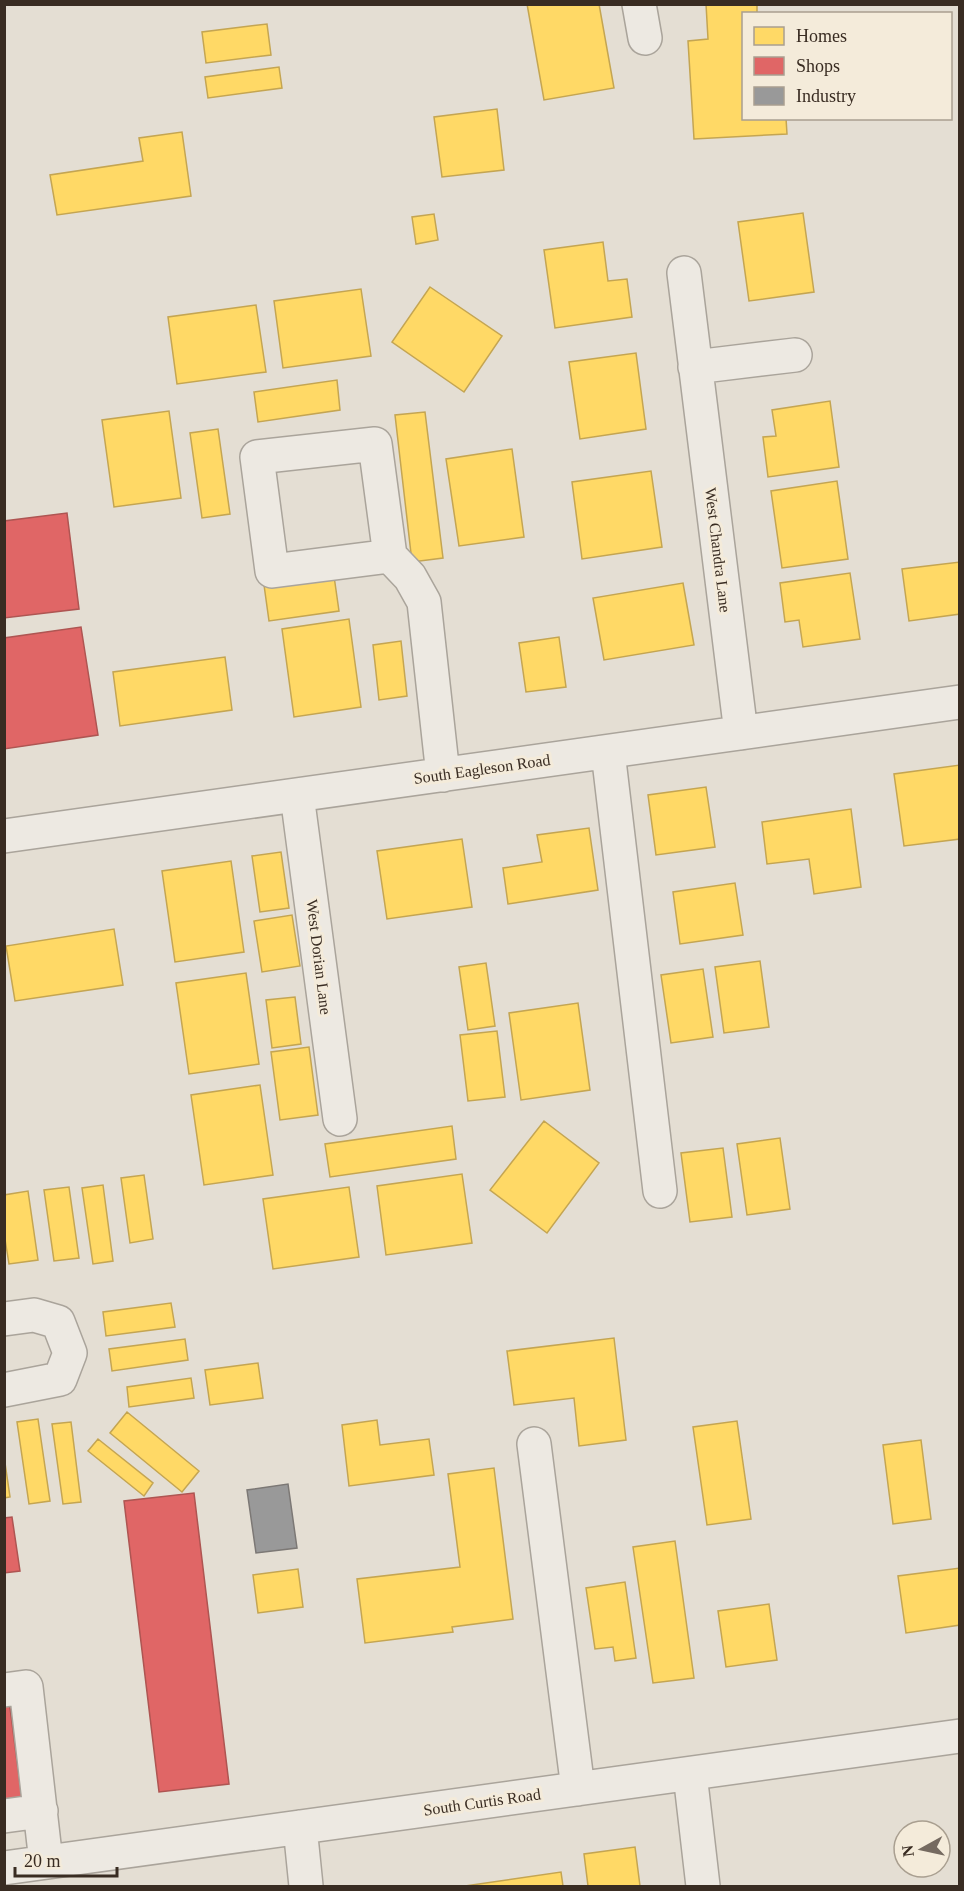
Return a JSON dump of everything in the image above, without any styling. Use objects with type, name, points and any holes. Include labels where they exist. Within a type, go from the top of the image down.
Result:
[{"type":"street","points":[[639,4],[645,38]]},
{"type":"street","name":"West Chandra Lane","points":[[684,273],[741,733]]},
{"type":"street","points":[[695,367],[795,355]]},
{"type":"street","points":[[390,556],[272,571],[257,457],[375,444],[390,556],[410,577],[424,602],[443,775]]},
{"type":"street","name":"South Eagleson Road","points":[[4,836],[960,702]]},
{"type":"street","points":[[608,752],[660,1191]]},
{"type":"street","name":"West Dorian Lane","points":[[297,795],[340,1119]]},
{"type":"street","points":[[4,1319],[34,1315],[58,1322],[70,1353],[60,1379],[4,1390]]},
{"type":"street","points":[[534,1444],[578,1789]]},
{"type":"street","points":[[4,1690],[26,1687],[46,1862]]},
{"type":"street","name":"South Curtis Road","points":[[4,1868],[960,1736]]},
{"type":"street","points":[[690,1774],[703,1887]]},
{"type":"street","points":[[4,1816],[41,1811]]},
{"type":"street","points":[[300,1827],[306,1887]]},
{"type":"building: Homes","points":[[527,4],[599,4],[614,88],[544,100]]},
{"type":"building: Homes","points":[[706,4],[757,4],[757,12],[742,12],[742,120],[786,120],[787,134],[694,139],[688,41],[708,39]]},
{"type":"building: Homes","points":[[267,24],[271,55],[206,63],[202,32]]},
{"type":"building: Homes","points":[[279,67],[282,88],[208,98],[205,77]]},
{"type":"building: Homes","points":[[497,109],[504,170],[442,177],[434,117]]},
{"type":"building: Homes","points":[[182,132],[191,196],[57,215],[50,175],[143,161],[139,138]]},
{"type":"building: Homes","points":[[803,213],[814,292],[749,301],[738,222]]},
{"type":"building: Homes","points":[[434,214],[438,240],[416,244],[412,217]]},
{"type":"building: Homes","points":[[603,242],[608,281],[627,279],[632,317],[555,328],[544,250]]},
{"type":"building: Homes","points":[[430,287],[502,336],[464,392],[392,342]]},
{"type":"building: Homes","points":[[361,289],[371,356],[283,368],[274,301]]},
{"type":"building: Homes","points":[[256,305],[266,372],[177,384],[168,317]]},
{"type":"building: Homes","points":[[636,353],[646,429],[580,439],[569,362]]},
{"type":"building: Homes","points":[[337,380],[340,410],[258,422],[254,392]]},
{"type":"building: Homes","points":[[830,401],[839,467],[768,477],[763,437],[776,436],[772,410]]},
{"type":"building: Homes","points":[[169,411],[181,498],[114,507],[102,420]]},
{"type":"building: Homes","points":[[425,412],[443,558],[412,562],[395,415]]},
{"type":"building: Homes","points":[[218,429],[230,514],[202,518],[190,433]]},
{"type":"building: Homes","points":[[512,449],[524,537],[459,546],[446,459]]},
{"type":"building: Homes","points":[[651,471],[662,547],[582,559],[572,482]]},
{"type":"building: Homes","points":[[837,481],[848,559],[782,568],[771,491]]},
{"type":"building: Homes","points":[[960,562],[960,614],[909,621],[902,569]]},
{"type":"building: Homes","points":[[850,573],[860,639],[803,647],[799,620],[785,622],[780,583]]},
{"type":"building: Homes","points":[[334,576],[339,611],[269,621],[264,585]]},
{"type":"building: Homes","points":[[683,583],[694,645],[604,660],[593,598]]},
{"type":"building: Homes","points":[[349,619],[361,707],[294,717],[282,629]]},
{"type":"building: Homes","points":[[559,637],[566,687],[526,692],[519,643]]},
{"type":"building: Homes","points":[[401,641],[407,696],[379,700],[373,645]]},
{"type":"building: Homes","points":[[225,657],[232,710],[120,726],[113,672]]},
{"type":"building: Homes","points":[[960,765],[960,839],[904,846],[894,774]]},
{"type":"building: Homes","points":[[706,787],[715,847],[656,855],[648,795]]},
{"type":"building: Homes","points":[[851,809],[861,887],[814,894],[809,859],[767,864],[762,822]]},
{"type":"building: Homes","points":[[589,828],[598,890],[508,904],[503,868],[542,862],[537,835]]},
{"type":"building: Homes","points":[[462,839],[472,907],[387,919],[377,851]]},
{"type":"building: Homes","points":[[281,852],[289,908],[260,912],[252,856]]},
{"type":"building: Homes","points":[[231,861],[244,952],[175,962],[162,871]]},
{"type":"building: Homes","points":[[735,883],[743,935],[680,944],[673,892]]},
{"type":"building: Homes","points":[[292,915],[300,966],[262,972],[254,921]]},
{"type":"building: Homes","points":[[114,929],[123,985],[15,1001],[6,946]]},
{"type":"building: Homes","points":[[760,961],[769,1027],[724,1033],[715,967]]},
{"type":"building: Homes","points":[[486,963],[495,1026],[468,1030],[459,967]]},
{"type":"building: Homes","points":[[703,969],[713,1037],[671,1043],[661,975]]},
{"type":"building: Homes","points":[[246,973],[259,1064],[189,1074],[176,983]]},
{"type":"building: Homes","points":[[295,997],[301,1044],[272,1048],[266,1000]]},
{"type":"building: Homes","points":[[578,1003],[590,1090],[521,1100],[509,1013]]},
{"type":"building: Homes","points":[[497,1031],[505,1097],[468,1101],[460,1035]]},
{"type":"building: Homes","points":[[309,1047],[318,1115],[280,1120],[271,1052]]},
{"type":"building: Homes","points":[[260,1085],[273,1175],[204,1185],[191,1095]]},
{"type":"building: Homes","points":[[544,1121],[599,1163],[547,1233],[490,1190]]},
{"type":"building: Homes","points":[[452,1126],[456,1159],[330,1177],[325,1144]]},
{"type":"building: Homes","points":[[780,1138],[790,1209],[747,1215],[737,1144]]},
{"type":"building: Homes","points":[[723,1148],[732,1217],[690,1222],[681,1153]]},
{"type":"building: Homes","points":[[462,1174],[472,1243],[386,1255],[377,1186]]},
{"type":"building: Homes","points":[[144,1175],[153,1239],[130,1243],[121,1178]]},
{"type":"building: Homes","points":[[103,1185],[113,1261],[93,1264],[82,1188]]},
{"type":"building: Homes","points":[[69,1187],[79,1258],[54,1261],[44,1190]]},
{"type":"building: Homes","points":[[349,1187],[359,1257],[273,1269],[263,1199]]},
{"type":"building: Homes","points":[[28,1191],[38,1260],[9,1264],[4,1233],[4,1195]]},
{"type":"building: Homes","points":[[171,1303],[175,1327],[106,1336],[103,1312]]},
{"type":"building: Homes","points":[[614,1338],[626,1440],[579,1446],[574,1398],[514,1405],[507,1351]]},
{"type":"building: Homes","points":[[185,1339],[188,1360],[112,1371],[109,1349]]},
{"type":"building: Homes","points":[[258,1363],[263,1398],[210,1405],[205,1370]]},
{"type":"building: Homes","points":[[191,1378],[194,1398],[129,1407],[127,1387]]},
{"type":"building: Homes","points":[[127,1412],[199,1471],[182,1492],[110,1433]]},
{"type":"building: Homes","points":[[38,1419],[50,1501],[29,1504],[17,1422]]},
{"type":"building: Homes","points":[[377,1420],[380,1445],[429,1439],[434,1475],[349,1486],[342,1425]]},
{"type":"building: Homes","points":[[737,1421],[751,1519],[707,1525],[693,1427]]},
{"type":"building: Homes","points":[[71,1422],[81,1502],[63,1504],[52,1424]]},
{"type":"building: Homes","points":[[98,1439],[153,1483],[144,1496],[88,1451]]},
{"type":"building: Homes","points":[[921,1440],[931,1519],[893,1524],[883,1445]]},
{"type":"building: Homes","points":[[4,1456],[10,1497],[4,1498]]},
{"type":"building: Homes","points":[[494,1468],[513,1619],[452,1627],[453,1632],[365,1643],[357,1579],[460,1567],[448,1474]]},
{"type":"building: Homes","points":[[675,1541],[694,1678],[653,1683],[633,1547]]},
{"type":"building: Homes","points":[[960,1568],[960,1625],[906,1633],[898,1576]]},
{"type":"building: Homes","points":[[298,1569],[303,1607],[258,1613],[253,1575]]},
{"type":"building: Homes","points":[[625,1582],[636,1658],[615,1661],[613,1647],[595,1649],[586,1588]]},
{"type":"building: Homes","points":[[769,1604],[777,1660],[726,1667],[718,1611]]},
{"type":"building: Homes","points":[[635,1847],[640,1886],[588,1886],[584,1854]]},
{"type":"building: Homes","points":[[561,1872],[563,1886],[465,1886]]},
{"type":"building: Shops","points":[[67,513],[79,609],[4,618],[4,521]]},
{"type":"building: Shops","points":[[81,627],[98,735],[4,749],[4,638]]},
{"type":"building: Shops","points":[[194,1493],[229,1784],[159,1792],[124,1501]]},
{"type":"building: Shops","points":[[12,1517],[20,1571],[4,1573],[4,1518]]},
{"type":"building: Shops","points":[[9,1700],[22,1800],[4,1803],[4,1701]]},
{"type":"building: Industry","points":[[288,1484],[297,1548],[256,1553],[247,1490]]}]
